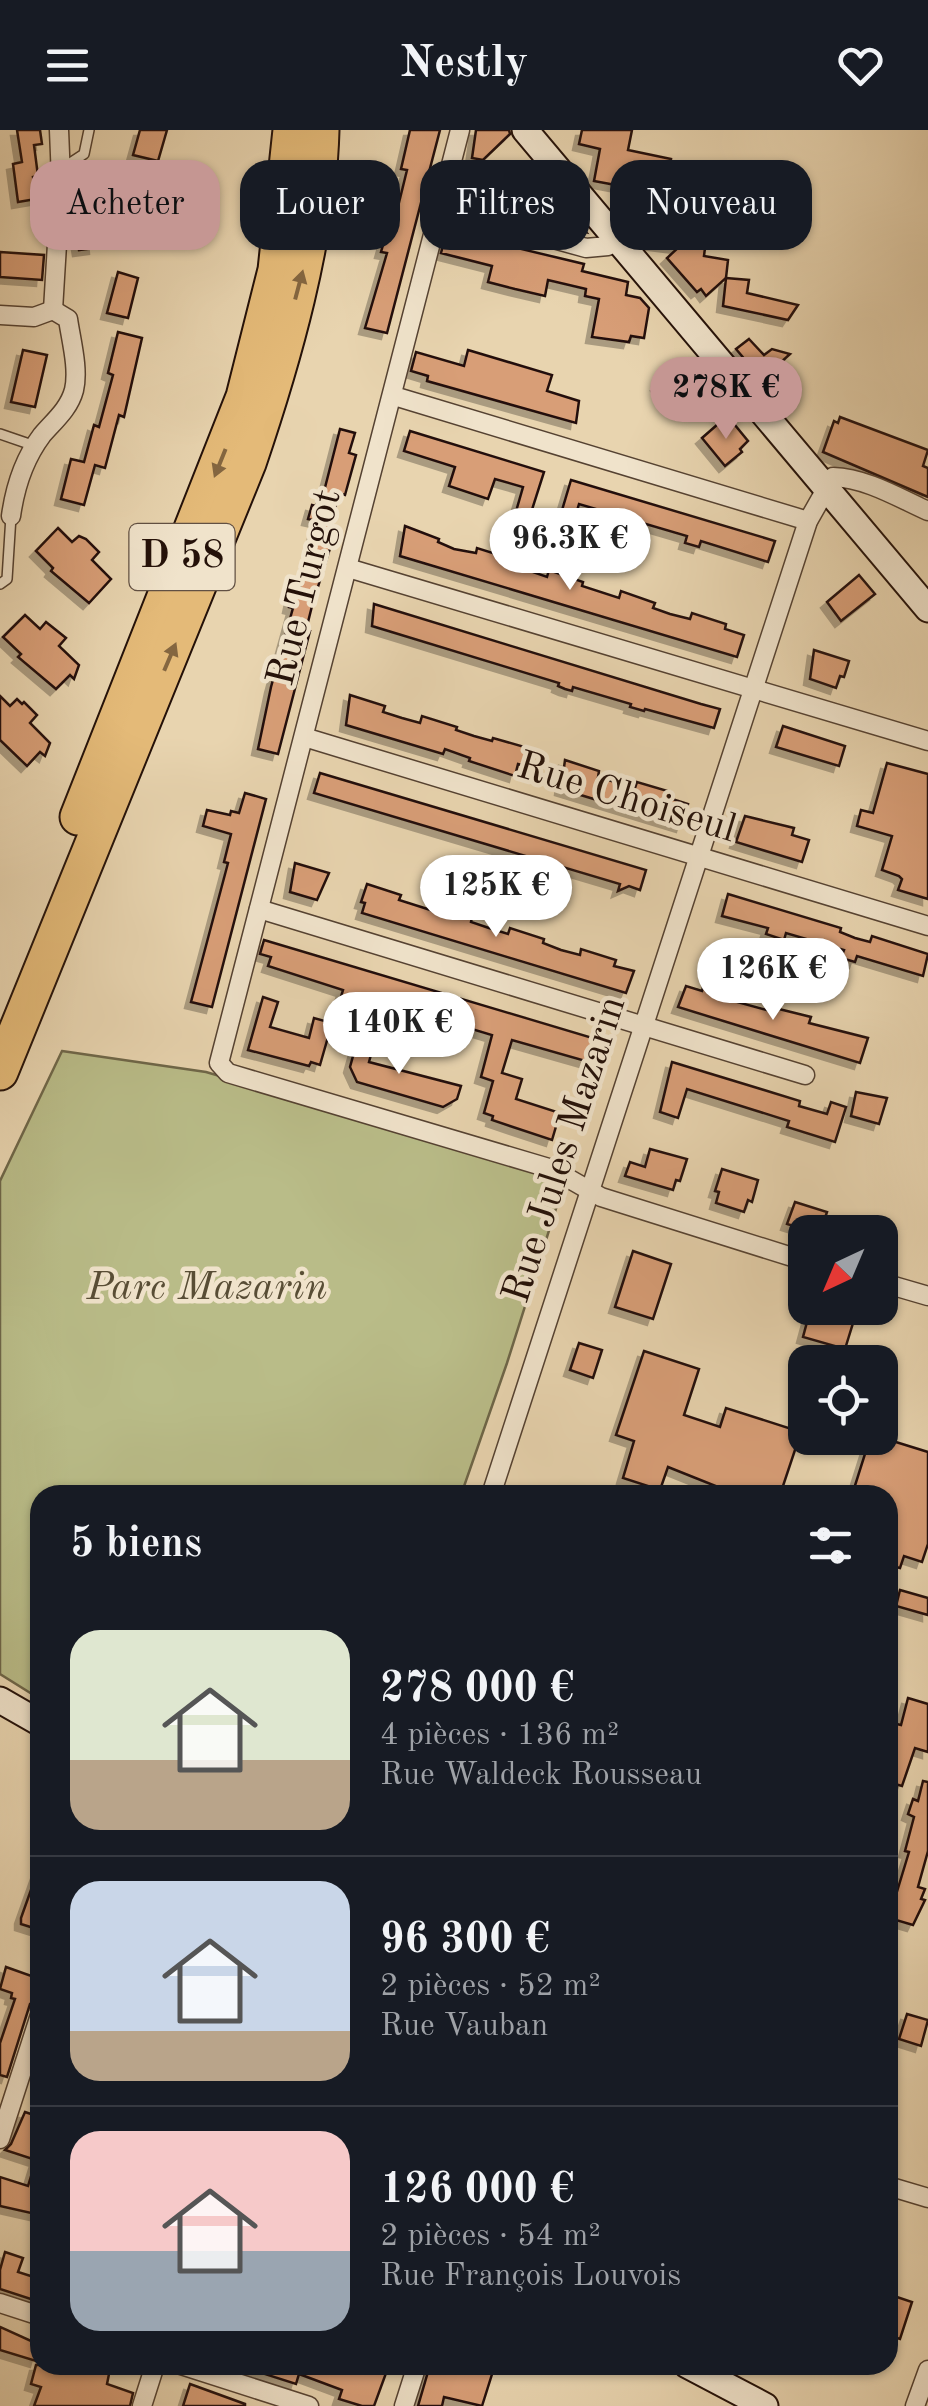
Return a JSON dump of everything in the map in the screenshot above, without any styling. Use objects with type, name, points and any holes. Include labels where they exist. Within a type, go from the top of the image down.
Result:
[{"type":"highway","name":"D 58","points":[[0,1010],[244,397],[276,270],[291,130]]},
{"type":"highway","name":"D 58","points":[[0,1072],[248,463],[304,268],[321,130]]},
{"type":"street","points":[[59,130],[60,160]]},
{"type":"street","name":"Rue Turgot","points":[[453,160],[460,130]]},
{"type":"street","points":[[525,130],[610,234]]},
{"type":"street","points":[[53,310],[56,250]]},
{"type":"street","name":"Rue Turgot","points":[[431,250],[219,1063],[228,1073],[552,1169],[589,1189]]},
{"type":"street","points":[[624,250],[928,608]]},
{"type":"street","points":[[0,316],[34,316],[53,310],[68,319],[75,388],[67,407],[8,484],[11,516]]},
{"type":"street","points":[[394,396],[808,521]]},
{"type":"street","points":[[826,488],[833,477],[846,477],[928,511]]},
{"type":"street","name":"Rue Jules Mazarin","points":[[493,1485],[808,521],[826,488]]},
{"type":"street","points":[[348,568],[928,741]]},
{"type":"street","name":"Rue Choiseul","points":[[304,737],[928,926]]},
{"type":"street","points":[[260,910],[805,1075]]},
{"type":"street","points":[[589,1189],[600,1198],[788,1255]]},
{"type":"street","points":[[898,1287],[928,1296]]},
{"type":"street","points":[[0,1700],[30,1717]]},
{"type":"street","points":[[0,2140],[30,2055]]},
{"type":"street","points":[[898,2189],[928,2198]]},
{"type":"street","points":[[0,2303],[30,2313]]},
{"type":"street","points":[[915,2406],[928,2370]]},
{"type":"street","points":[[142,2406],[152,2375]]},
{"type":"street","points":[[212,2375],[309,2406]]},
{"type":"street","points":[[404,2406],[414,2375]]},
{"type":"street","points":[[706,2375],[766,2406]]},
{"type":"lane","points":[[75,160],[84,154],[89,130]]},
{"type":"lane","points":[[0,434],[35,446]]},
{"type":"lane","points":[[0,584],[7,578],[11,516]]},
{"type":"green space","name":"Parc Mazarin","points":[[62,1051],[206,1072],[566,1177],[464,1485],[30,1485],[30,1693],[0,1674],[0,1181]]},
{"type":"building","points":[[17,130],[40,130],[42,144],[34,145],[36,160],[30,160],[30,200],[18,202],[13,164],[22,162]]},
{"type":"building","points":[[140,130],[167,130],[158,160],[133,155]]},
{"type":"building","points":[[410,130],[440,130],[432,160],[420,160],[420,207],[387,333],[365,328],[387,253],[382,250],[400,250],[400,198],[407,170],[401,169]]},
{"type":"building","points":[[476,130],[509,130],[510,134],[483,160],[472,158]]},
{"type":"building","points":[[582,130],[632,130],[628,150],[671,160],[610,160],[610,184],[594,181],[600,149],[579,144]]},
{"type":"building","points":[[526,250],[584,264],[582,271],[628,282],[626,295],[640,298],[649,308],[644,338],[631,336],[629,342],[592,337],[599,299],[585,296],[586,289],[548,280],[545,296],[515,289],[488,282],[492,266],[441,253]]},
{"type":"building","points":[[676,250],[705,250],[704,256],[728,260],[726,278],[706,296],[701,289],[697,292],[667,258]]},
{"type":"building","points":[[0,252],[44,255],[42,280],[0,277]]},
{"type":"building","points":[[118,272],[138,278],[128,318],[107,313]]},
{"type":"building","points":[[726,278],[749,280],[747,293],[798,305],[788,320],[723,306]]},
{"type":"building","points":[[118,332],[142,338],[124,417],[119,415],[105,468],[95,465],[84,505],[61,499],[71,459],[84,462],[94,425],[99,427],[113,375],[108,373]]},
{"type":"building","points":[[749,339],[764,355],[772,349],[790,354],[780,363],[793,378],[774,394],[736,349]]},
{"type":"building","points":[[23,350],[47,355],[35,407],[11,402]]},
{"type":"building","points":[[468,350],[552,375],[547,391],[579,401],[576,423],[427,381],[428,376],[411,371],[416,352],[464,366]]},
{"type":"building","points":[[685,366],[703,389],[695,396],[698,399],[681,413],[657,385]]},
{"type":"building","points":[[840,417],[928,450],[923,466],[928,468],[928,497],[823,452],[834,421],[838,423]]},
{"type":"building","points":[[730,419],[748,441],[740,449],[742,452],[725,466],[702,438]]},
{"type":"building","points":[[340,429],[355,433],[349,453],[356,455],[345,495],[339,493],[327,540],[332,542],[312,606],[306,630],[310,631],[278,754],[258,749],[293,608],[289,607],[292,593],[298,594],[317,521],[308,519],[312,505],[320,507]]},
{"type":"building","points":[[410,431],[544,472],[529,519],[515,515],[523,487],[495,479],[488,499],[449,486],[455,467],[404,451]]},
{"type":"building","points":[[571,480],[775,541],[768,562],[701,541],[699,547],[685,543],[687,536],[646,524],[639,543],[600,532],[606,512],[579,504],[571,531],[557,527]]},
{"type":"building","points":[[405,526],[454,549],[476,553],[477,548],[512,559],[510,564],[547,577],[549,570],[619,598],[621,591],[655,603],[653,608],[670,614],[690,619],[692,613],[726,624],[725,629],[744,635],[737,657],[400,556]]},
{"type":"building","points":[[58,528],[72,542],[79,536],[86,539],[99,552],[92,560],[111,579],[89,603],[51,571],[53,568],[36,551]]},
{"type":"building","points":[[859,575],[875,594],[841,621],[827,602]]},
{"type":"building","points":[[374,604],[720,709],[714,728],[630,707],[631,704],[573,687],[572,691],[565,689],[559,683],[372,626]]},
{"type":"building","points":[[25,615],[40,629],[46,622],[66,638],[59,646],[79,665],[74,679],[70,675],[56,689],[18,657],[21,654],[3,637]]},
{"type":"building","points":[[814,650],[849,661],[836,688],[810,679]]},
{"type":"building","points":[[350,695],[385,706],[383,712],[402,718],[420,723],[422,716],[474,736],[528,748],[515,776],[445,749],[443,754],[346,725]]},
{"type":"building","points":[[0,696],[10,706],[17,699],[24,702],[37,715],[30,723],[50,743],[45,756],[40,752],[27,766],[0,740]]},
{"type":"building","points":[[783,726],[845,746],[839,766],[776,747]]},
{"type":"building","points":[[565,760],[599,771],[598,777],[635,788],[637,782],[671,792],[669,798],[688,804],[682,826],[561,789]]},
{"type":"building","points":[[887,763],[928,774],[928,899],[898,890],[902,879],[882,870],[892,836],[857,826],[861,810],[873,813]]},
{"type":"building","points":[[320,773],[646,870],[640,890],[629,886],[618,891],[620,884],[314,793]]},
{"type":"building","points":[[245,793],[266,799],[212,1007],[191,1002],[228,863],[224,862],[231,834],[203,826],[207,810],[239,813]]},
{"type":"building","points":[[745,816],[794,828],[792,835],[809,840],[802,862],[736,842]]},
{"type":"building","points":[[295,863],[329,873],[317,900],[290,892]]},
{"type":"building","points":[[367,884],[401,895],[399,900],[437,912],[438,906],[508,934],[510,928],[544,939],[543,943],[561,950],[580,955],[581,949],[616,960],[614,966],[634,971],[626,993],[362,913]]},
{"type":"building","points":[[728,894],[841,928],[840,932],[855,938],[870,942],[872,936],[928,954],[923,976],[857,956],[855,962],[841,958],[844,950],[786,933],[784,940],[766,934],[768,928],[722,916]]},
{"type":"building","points":[[264,940],[596,1039],[589,1062],[512,1040],[502,1073],[522,1079],[516,1099],[560,1113],[552,1140],[492,1120],[493,1116],[484,1113],[493,1081],[481,1077],[492,1035],[362,996],[352,1029],[333,1023],[343,990],[268,966],[271,957],[260,954]]},
{"type":"building","points":[[704,984],[739,997],[737,1002],[811,1017],[809,1023],[868,1038],[860,1063],[678,1007],[686,986],[702,991]]},
{"type":"building","points":[[263,997],[278,1002],[270,1027],[309,1038],[314,1018],[332,1023],[320,1065],[311,1062],[309,1066],[248,1050]]},
{"type":"building","points":[[360,1031],[376,1036],[369,1062],[461,1086],[457,1099],[443,1107],[357,1082],[350,1067]]},
{"type":"building","points":[[672,1062],[800,1101],[799,1106],[827,1114],[831,1102],[846,1107],[835,1142],[787,1127],[789,1121],[687,1089],[678,1118],[660,1112]]},
{"type":"building","points":[[856,1092],[887,1098],[879,1124],[851,1116]]},
{"type":"building","points":[[650,1149],[687,1159],[673,1190],[625,1176],[630,1162],[645,1167]]},
{"type":"building","points":[[722,1169],[758,1180],[752,1202],[748,1200],[744,1212],[716,1203],[719,1192],[715,1191]]},
{"type":"building","points":[[795,1202],[827,1212],[826,1215],[790,1215]]},
{"type":"building","points":[[633,1251],[671,1264],[653,1319],[615,1307]]},
{"type":"building","points":[[806,1325],[852,1325],[846,1345],[803,1337]]},
{"type":"building","points":[[579,1343],[602,1350],[593,1378],[570,1370]]},
{"type":"building","points":[[644,1351],[699,1369],[684,1415],[720,1427],[726,1408],[788,1428],[788,1455],[793,1455],[783,1485],[713,1485],[668,1467],[662,1485],[645,1485],[623,1478],[634,1441],[616,1435]]},
{"type":"building","points":[[898,1443],[928,1452],[928,1544],[922,1562],[904,1556],[900,1568],[898,1568],[898,1485],[855,1485],[865,1455],[898,1455]]},
{"type":"building","points":[[900,1590],[928,1598],[928,1615],[898,1607]]},
{"type":"building","points":[[908,1698],[928,1704],[928,1752],[915,1748],[902,1786],[898,1785],[898,1724],[901,1725]]},
{"type":"building","points":[[923,1781],[928,1782],[928,1851],[918,1887],[925,1889],[921,1899],[925,1900],[913,1925],[898,1921],[898,1888],[914,1817],[908,1814],[913,1799],[918,1801]]},
{"type":"building","points":[[30,1893],[30,1927],[21,1924]]},
{"type":"building","points":[[6,1967],[30,1975],[30,2004],[7,2077],[0,2075],[0,2043],[15,1999],[11,1998],[12,1993],[0,1989]]},
{"type":"building","points":[[907,2014],[928,2020],[921,2046],[899,2039]]},
{"type":"building","points":[[25,2112],[30,2114],[30,2158],[5,2150]]},
{"type":"building","points":[[0,2177],[28,2186],[30,2180],[30,2213],[0,2206]]},
{"type":"building","points":[[5,2252],[23,2258],[18,2272],[30,2276],[30,2299],[0,2289]]},
{"type":"building","points":[[898,2297],[912,2302],[898,2338]]},
{"type":"building","points":[[0,2327],[30,2340],[30,2359],[0,2350]]},
{"type":"building","points":[[33,2375],[109,2375],[107,2384],[133,2393],[130,2406],[34,2406],[41,2387],[31,2384]]},
{"type":"building","points":[[268,2375],[299,2375],[296,2384]]},
{"type":"building","points":[[302,2375],[385,2375],[374,2406],[339,2399],[342,2390]]},
{"type":"building","points":[[427,2375],[492,2375],[482,2406],[444,2397],[442,2406],[418,2406]]},
{"type":"building","points":[[190,2384],[245,2404],[245,2406],[183,2406]]}]
